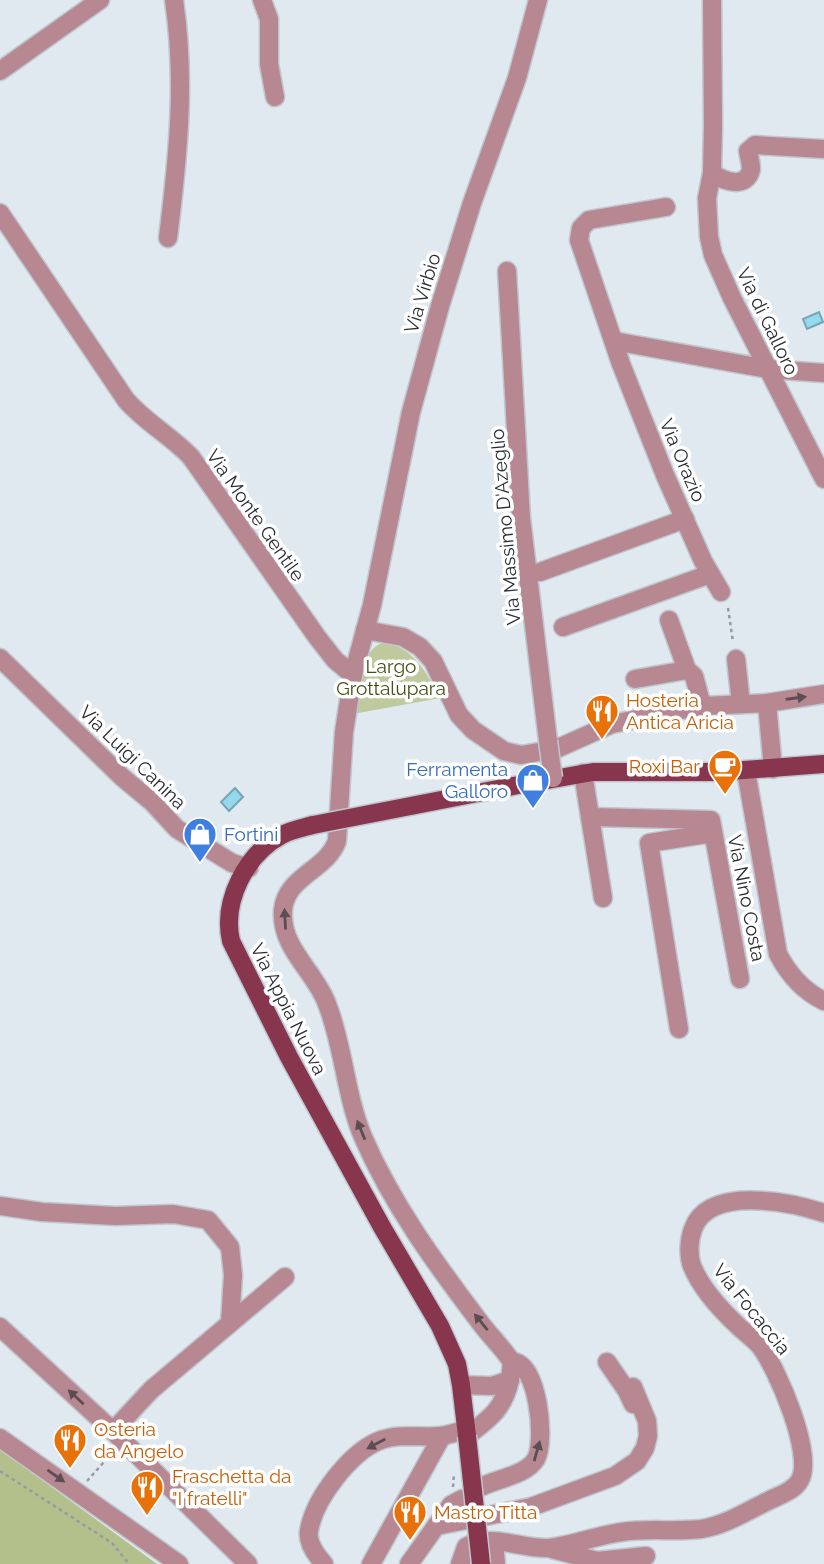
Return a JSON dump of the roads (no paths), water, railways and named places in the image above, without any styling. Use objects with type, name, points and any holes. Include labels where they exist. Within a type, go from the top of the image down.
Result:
[{"type":"main road","name":"Via Appia Nuova","points":[[481,1564],[457,1364],[440,1326],[382,1227],[234,950],[229,932],[229,906],[235,890],[248,868],[272,841],[293,830],[313,825],[583,773],[746,771],[824,764]]},
{"type":"street","points":[[0,71],[100,0]]},
{"type":"street","points":[[168,238],[181,110],[180,43],[174,0]]},
{"type":"street","points":[[262,0],[269,19],[269,64],[275,97]]},
{"type":"street","name":"Via Virbio","points":[[365,630],[425,358],[472,203],[517,78],[538,0]]},
{"type":"street","name":"Via di Galloro","points":[[712,0],[712,173],[707,214],[713,255],[824,479]]},
{"type":"street","points":[[712,173],[728,182],[745,179],[751,168],[748,151],[755,145],[824,149]]},
{"type":"street","name":"Via Orazio","points":[[666,207],[589,220],[579,234],[614,341],[665,475],[710,574],[724,598]]},
{"type":"street","name":"Via Monte Gentile","points":[[0,213],[126,400],[191,457],[326,649],[353,675]]},
{"type":"street","name":"Via Massimo D'Azeglio","points":[[507,271],[521,518],[553,778]]},
{"type":"street","points":[[614,341],[768,369],[824,373]]},
{"type":"street","points":[[540,572],[685,519]]},
{"type":"street","points":[[563,627],[710,574]]},
{"type":"street","points":[[669,620],[687,670],[694,676],[702,706]]},
{"type":"street","points":[[324,1564],[313,1549],[309,1531],[331,1484],[367,1448],[382,1440],[395,1436],[467,1433],[503,1404],[511,1371],[436,1264],[388,1187],[355,1116],[327,1003],[312,974],[288,940],[284,919],[286,899],[300,879],[332,852],[339,832],[344,732],[353,675],[365,630],[404,637],[420,646],[433,660],[459,715],[480,736],[504,751],[522,755],[545,751],[612,724],[702,706],[767,703],[824,694]]},
{"type":"street","name":"Via Luigi Canina","points":[[0,658],[177,829],[232,863],[248,868]]},
{"type":"street","points":[[736,659],[741,704]]},
{"type":"street","points":[[635,679],[687,670]]},
{"type":"street","points":[[767,703],[773,769]]},
{"type":"street","points":[[746,771],[778,954],[800,985],[824,1001]]},
{"type":"street","points":[[583,773],[603,898]]},
{"type":"street","name":"Via Nino Costa","points":[[590,817],[711,820],[740,979]]},
{"type":"street","points":[[679,1029],[649,843],[713,833]]},
{"type":"street","name":"Via Focaccia","points":[[460,1564],[466,1547],[473,1543],[494,1542],[549,1548],[595,1536],[644,1529],[695,1529],[713,1526],[733,1519],[788,1491],[798,1483],[804,1467],[801,1446],[781,1383],[758,1343],[727,1316],[704,1287],[691,1265],[690,1242],[699,1219],[709,1210],[724,1204],[771,1201],[824,1213]]},
{"type":"street","points":[[0,1206],[42,1212],[115,1216],[173,1214],[208,1220],[230,1247],[233,1275],[230,1323]]},
{"type":"street","points":[[118,1436],[150,1390],[285,1277]]},
{"type":"street","points":[[0,1327],[118,1436],[248,1564]]},
{"type":"street","points":[[461,1385],[492,1386],[519,1362],[524,1366],[534,1389],[540,1428],[540,1447],[534,1462],[526,1469],[483,1486]]},
{"type":"street","points":[[607,1362],[627,1391],[642,1423],[642,1437],[637,1448],[620,1465],[615,1476]]},
{"type":"street","points":[[436,1526],[531,1507],[615,1476],[636,1461],[645,1448],[648,1436],[647,1421],[634,1387]]},
{"type":"street","points":[[371,1564],[442,1436]]},
{"type":"street","points":[[0,1438],[179,1564]]},
{"type":"street","points":[[415,1561],[451,1506],[462,1499]]},
{"type":"street","points":[[494,1542],[496,1564]]},
{"type":"street","points":[[549,1548],[597,1561],[646,1556]]},
{"type":"water","points":[[819,312],[823,322],[807,329],[803,319]]},
{"type":"water","points":[[235,788],[243,797],[229,811],[221,802]]},
{"type":"place","name":"Hosteria Antica Aricia","points":[[602,741]]},
{"type":"place","name":"Roxi Bar","points":[[725,796]]},
{"type":"place","name":"Ferramenta Galloro","points":[[533,810]]},
{"type":"place","name":"Fortini","points":[[200,864]]},
{"type":"place","name":"Osteria da Angelo","points":[[70,1470]]},
{"type":"place","name":"Fraschetta da \"I fratelli\"","points":[[147,1517]]},
{"type":"place","name":"Mastro Titta","points":[[410,1542]]},
{"type":"park label","name":"Largo Grottalupara","points":[[391,677]]}]
